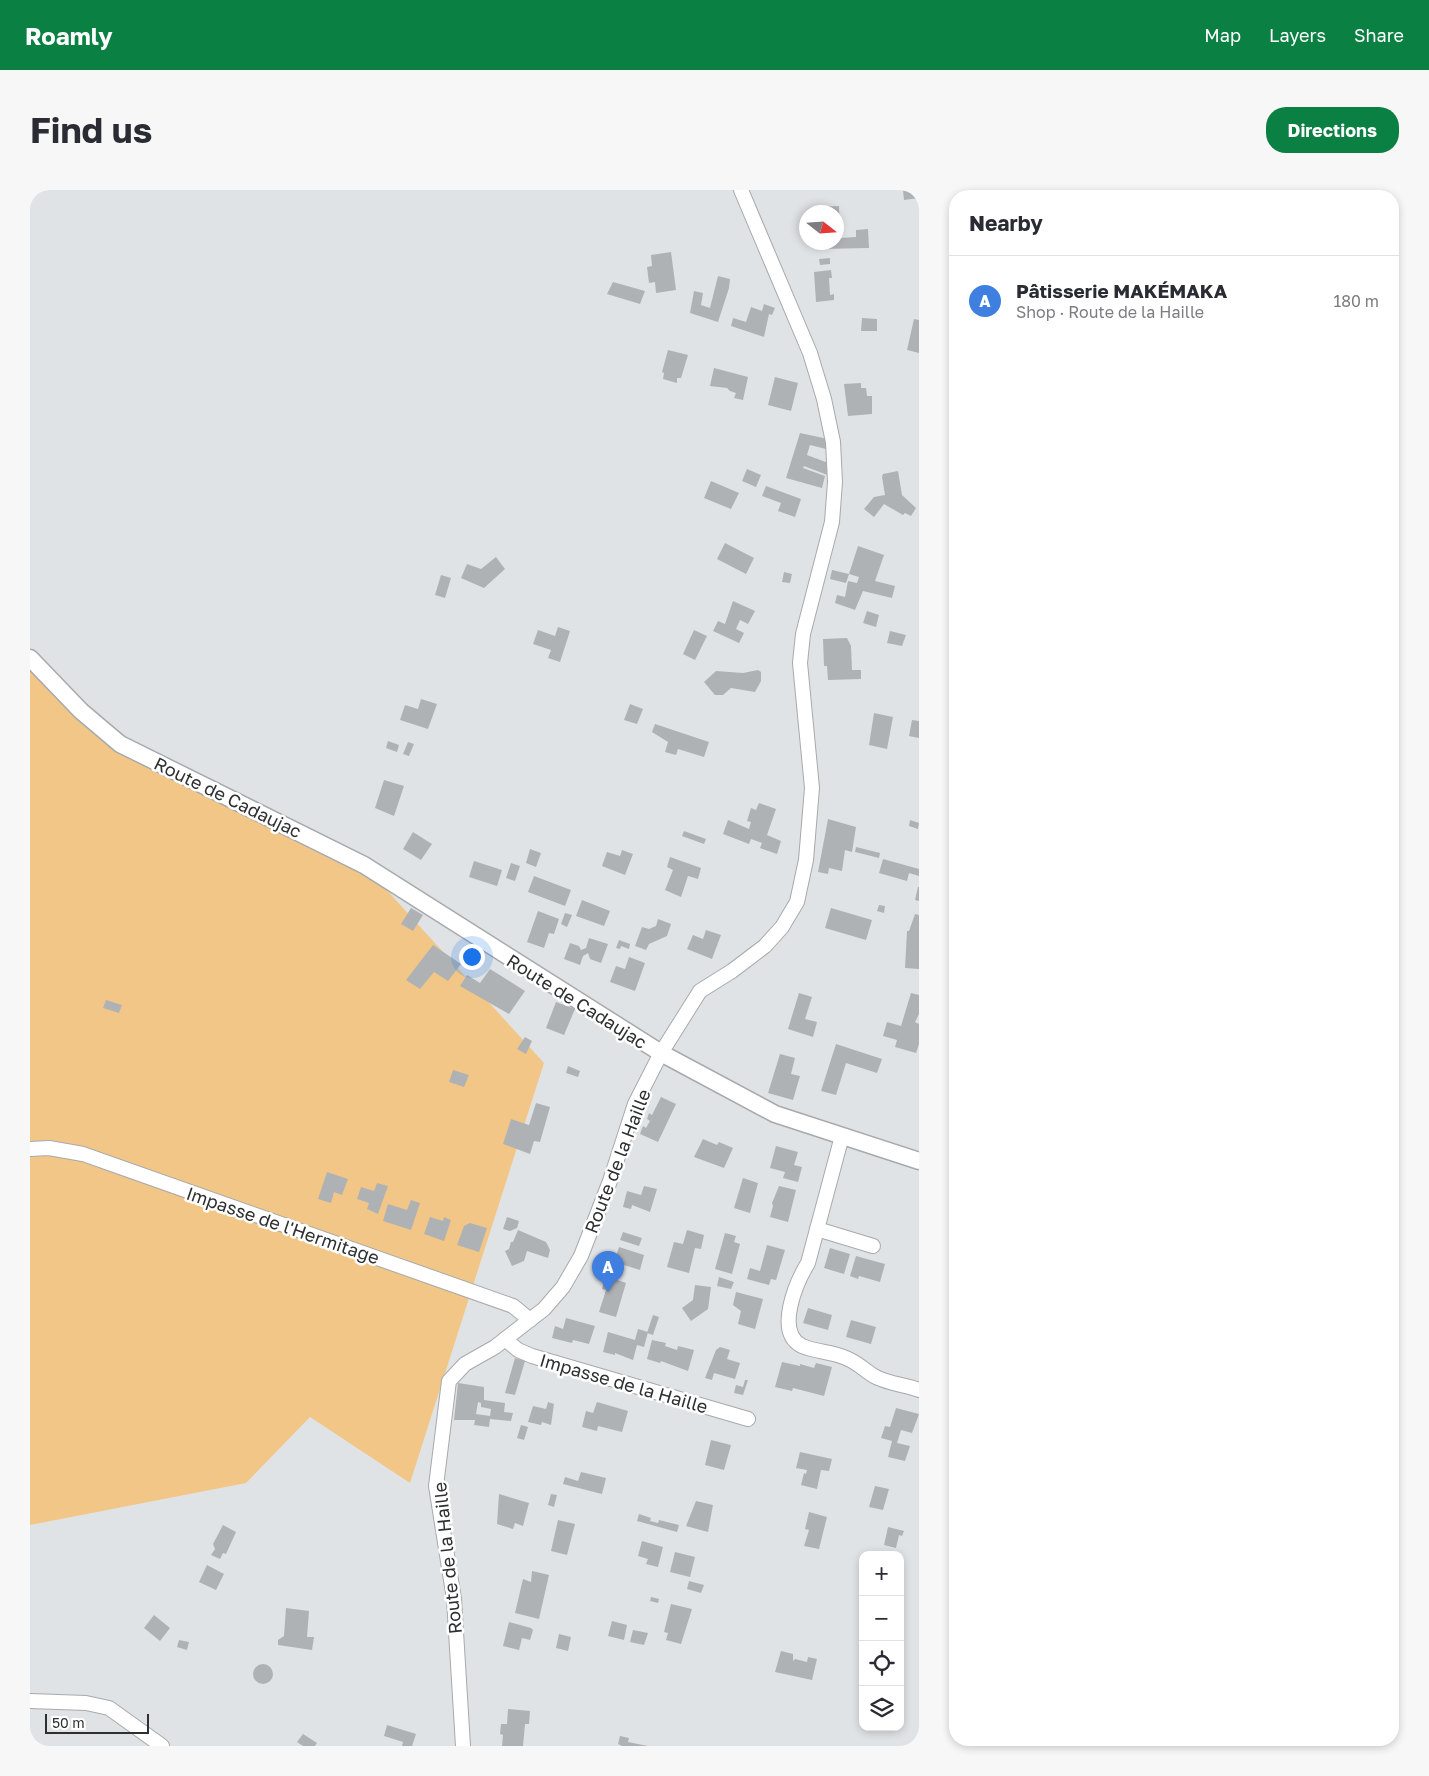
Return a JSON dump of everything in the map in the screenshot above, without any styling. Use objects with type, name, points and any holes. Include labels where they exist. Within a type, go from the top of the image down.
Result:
[{"type":"street","name":"Route de la Haille","points":[[463,1746],[454,1599],[436,1486],[449,1381],[465,1364],[505,1339],[544,1309],[563,1287],[581,1256],[610,1180],[635,1104],[661,1053],[700,991],[732,971],[765,946],[782,927],[796,902],[806,860],[812,788],[800,663],[803,634],[832,522],[835,482],[833,442],[824,398],[810,353],[740,190]]},
{"type":"street","name":"Route de Cadaujac","points":[[30,658],[80,711],[120,744],[364,866],[661,1053],[775,1114],[919,1161]]},
{"type":"street","points":[[842,1136],[808,1262],[798,1280],[789,1312],[789,1325],[793,1336],[801,1345],[846,1358],[880,1379],[919,1390]]},
{"type":"street","name":"Impasse de l'Hermitage","points":[[30,1149],[49,1148],[83,1154],[513,1306],[530,1320]]},
{"type":"street","points":[[817,1229],[874,1246]]},
{"type":"street","name":"Impasse de la Haille","points":[[505,1339],[518,1350],[532,1356],[748,1419]]},
{"type":"street","points":[[30,1701],[86,1703],[109,1708],[162,1746]]},
{"type":"shaded area","points":[[30,658],[120,744],[364,865],[544,1063],[410,1483],[310,1417],[246,1483],[30,1525]]},
{"type":"building","points":[[903,190],[919,190],[919,198],[904,200]]},
{"type":"building","points":[[868,229],[869,248],[844,249],[844,238],[856,237],[856,230]]},
{"type":"building","points":[[671,252],[676,290],[656,293],[655,282],[649,283],[647,267],[652,266],[651,255]]},
{"type":"building","points":[[830,258],[830,264],[820,265],[819,259]]},
{"type":"building","points":[[831,270],[832,278],[829,278],[830,295],[834,294],[834,300],[816,302],[814,272]]},
{"type":"building","points":[[718,276],[730,279],[718,322],[690,313],[694,291],[703,293],[701,305],[710,308]]},
{"type":"building","points":[[613,282],[645,291],[640,304],[607,294]]},
{"type":"building","points":[[764,304],[775,308],[772,315],[769,314],[764,337],[731,326],[733,318],[746,322],[751,307],[762,311]]},
{"type":"building","points":[[862,318],[877,319],[877,331],[861,331]]},
{"type":"building","points":[[914,319],[919,320],[919,353],[907,350]]},
{"type":"building","points":[[668,350],[688,355],[681,378],[677,378],[677,383],[663,379],[664,373],[662,372]]},
{"type":"building","points":[[714,368],[748,377],[743,400],[734,398],[736,393],[727,388],[710,386]]},
{"type":"building","points":[[775,377],[798,383],[791,411],[768,405]]},
{"type":"building","points":[[861,383],[861,388],[866,388],[867,396],[872,396],[872,414],[848,416],[844,384]]},
{"type":"building","points":[[800,433],[828,439],[826,449],[810,445],[807,455],[831,464],[830,476],[804,466],[803,468],[825,476],[822,488],[786,478]]},
{"type":"building","points":[[747,469],[761,475],[756,487],[742,481]]},
{"type":"building","points":[[898,471],[902,495],[916,508],[911,516],[905,513],[903,515],[884,504],[874,517],[864,509],[874,497],[885,495],[883,474]]},
{"type":"building","points":[[711,481],[739,493],[731,509],[704,498]]},
{"type":"building","points":[[766,486],[801,499],[795,517],[778,511],[781,503],[762,496]]},
{"type":"building","points":[[725,543],[754,558],[746,574],[717,559]]},
{"type":"building","points":[[858,546],[884,555],[875,581],[895,586],[892,598],[863,591],[855,610],[835,603],[837,595],[845,597],[848,581],[857,583],[859,577],[849,574]]},
{"type":"building","points":[[496,557],[505,569],[484,588],[461,578],[467,564],[481,569]]},
{"type":"building","points":[[832,570],[849,574],[846,583],[830,579]]},
{"type":"building","points":[[784,572],[792,574],[790,583],[782,582]]},
{"type":"building","points":[[441,575],[451,578],[445,598],[435,595]]},
{"type":"building","points":[[733,601],[755,611],[748,624],[740,620],[736,629],[744,633],[739,643],[713,631],[718,621],[725,624]]},
{"type":"building","points":[[867,611],[879,615],[876,627],[863,623]]},
{"type":"building","points":[[558,627],[570,631],[560,662],[548,658],[551,650],[533,644],[538,630],[555,636]]},
{"type":"building","points":[[694,630],[707,636],[695,660],[683,654]]},
{"type":"building","points":[[890,631],[906,635],[902,646],[887,643]]},
{"type":"building","points":[[847,638],[851,646],[852,670],[861,670],[861,679],[828,680],[827,666],[824,666],[823,639]]},
{"type":"building","points":[[758,670],[761,672],[761,681],[755,692],[731,688],[723,695],[715,695],[704,682],[716,671],[743,673]]},
{"type":"building","points":[[421,699],[437,704],[428,729],[400,720],[405,705],[418,709]]},
{"type":"building","points":[[630,704],[643,709],[637,724],[624,720]]},
{"type":"building","points":[[874,713],[893,717],[887,749],[869,745]]},
{"type":"building","points":[[912,720],[919,721],[919,738],[909,736]]},
{"type":"building","points":[[655,724],[709,742],[704,757],[678,749],[676,755],[665,752],[668,742],[652,732]]},
{"type":"building","points":[[388,741],[399,745],[397,752],[386,748]]},
{"type":"building","points":[[408,742],[414,744],[409,756],[403,754]]},
{"type":"building","points":[[384,780],[404,786],[394,816],[375,808]]},
{"type":"building","points":[[759,803],[776,809],[767,835],[781,841],[777,854],[760,848],[762,843],[751,839],[749,844],[723,834],[728,820],[749,829],[751,822],[747,821],[751,808],[756,810]]},
{"type":"building","points":[[828,819],[856,827],[852,852],[845,850],[842,871],[829,868],[828,874],[818,872]]},
{"type":"building","points":[[910,820],[919,823],[918,829],[909,826]]},
{"type":"building","points":[[684,831],[706,839],[704,844],[682,836]]},
{"type":"building","points":[[413,832],[432,844],[421,860],[403,849]]},
{"type":"building","points":[[856,847],[880,853],[879,858],[855,852]]},
{"type":"building","points":[[530,849],[541,853],[536,867],[526,863]]},
{"type":"building","points":[[622,850],[633,854],[625,875],[602,866],[607,852],[620,856]]},
{"type":"building","points":[[670,857],[701,868],[698,879],[688,876],[681,897],[665,890],[673,870],[667,867]]},
{"type":"building","points":[[883,859],[919,869],[919,876],[909,873],[907,881],[879,873]]},
{"type":"building","points":[[474,861],[502,870],[497,886],[469,877]]},
{"type":"building","points":[[511,863],[520,866],[515,881],[506,878]]},
{"type":"building","points":[[534,876],[571,890],[565,906],[528,892]]},
{"type":"building","points":[[919,887],[919,901],[915,900]]},
{"type":"building","points":[[582,900],[610,911],[604,926],[576,916]]},
{"type":"building","points":[[879,905],[885,906],[884,913],[877,911]]},
{"type":"building","points":[[411,908],[423,915],[413,931],[401,924]]},
{"type":"building","points":[[831,908],[872,920],[866,940],[825,928]]},
{"type":"building","points":[[538,911],[559,919],[554,934],[549,933],[544,948],[527,942]]},
{"type":"building","points":[[565,913],[572,915],[567,927],[561,924]]},
{"type":"building","points":[[915,914],[919,915],[919,969],[905,968],[907,931],[909,931]]},
{"type":"building","points":[[658,919],[671,924],[667,936],[649,944],[646,950],[635,946],[642,927],[649,929],[656,926]]},
{"type":"building","points":[[706,930],[721,935],[712,959],[687,949],[693,935],[703,939]]},
{"type":"building","points":[[589,938],[608,944],[601,963],[590,959],[588,953],[583,956],[580,965],[564,959],[570,943],[579,946],[581,950],[586,948]]},
{"type":"building","points":[[619,940],[630,944],[629,949],[621,946],[620,949],[616,948]]},
{"type":"building","points":[[433,945],[461,964],[448,981],[434,972],[420,989],[406,980]]},
{"type":"building","points":[[629,957],[645,963],[635,991],[610,982],[616,966],[625,969]]},
{"type":"building","points":[[490,969],[525,991],[509,1014],[460,986],[467,975],[480,983]]},
{"type":"building","points":[[799,993],[812,997],[805,1019],[817,1022],[813,1037],[788,1029]]},
{"type":"building","points":[[911,993],[919,995],[919,1014],[915,1022],[919,1024],[919,1044],[916,1053],[895,1047],[897,1040],[883,1036],[887,1022],[901,1026]]},
{"type":"building","points":[[106,1000],[122,1005],[119,1013],[103,1008]]},
{"type":"building","points":[[556,1002],[575,1009],[564,1035],[546,1028]]},
{"type":"building","points":[[525,1037],[532,1041],[526,1054],[517,1049]]},
{"type":"building","points":[[836,1044],[882,1059],[877,1073],[846,1063],[836,1095],[821,1091]]},
{"type":"building","points":[[780,1054],[795,1058],[791,1074],[800,1076],[793,1100],[768,1093]]},
{"type":"building","points":[[568,1066],[580,1071],[578,1077],[566,1073]]},
{"type":"building","points":[[453,1070],[469,1075],[464,1087],[449,1082]]},
{"type":"building","points":[[661,1097],[676,1104],[658,1142],[640,1134],[643,1126],[646,1128],[650,1121],[647,1119],[649,1113],[652,1115]]},
{"type":"building","points":[[536,1103],[550,1107],[540,1142],[534,1141],[530,1154],[503,1144],[511,1119],[529,1125]]},
{"type":"building","points":[[703,1139],[717,1145],[719,1142],[733,1148],[724,1168],[694,1157]]},
{"type":"building","points":[[776,1146],[798,1152],[794,1165],[802,1167],[798,1182],[783,1178],[785,1172],[770,1168]]},
{"type":"building","points":[[327,1172],[348,1179],[342,1195],[334,1192],[331,1203],[318,1199]]},
{"type":"building","points":[[743,1178],[758,1183],[750,1213],[734,1208]]},
{"type":"building","points":[[377,1183],[388,1186],[378,1214],[367,1209],[369,1203],[357,1199],[361,1187],[374,1191]]},
{"type":"building","points":[[644,1186],[657,1189],[650,1212],[632,1205],[631,1209],[623,1207],[627,1191],[641,1195]]},
{"type":"building","points":[[779,1186],[796,1190],[788,1222],[770,1217],[772,1203]]},
{"type":"building","points":[[411,1200],[420,1203],[411,1230],[383,1221],[388,1204],[407,1210]]},
{"type":"building","points":[[430,1217],[443,1221],[444,1217],[451,1220],[444,1241],[424,1234]]},
{"type":"building","points":[[507,1217],[519,1221],[517,1228],[510,1231],[503,1229]]},
{"type":"building","points":[[470,1223],[487,1228],[479,1252],[457,1245],[464,1226]]},
{"type":"building","points":[[518,1230],[546,1242],[550,1250],[548,1258],[527,1251],[524,1261],[512,1266],[505,1251],[509,1249]]},
{"type":"building","points":[[687,1230],[704,1235],[701,1249],[695,1248],[689,1273],[667,1267],[674,1242],[683,1244]]},
{"type":"building","points":[[623,1232],[642,1238],[639,1246],[620,1240]]},
{"type":"building","points":[[725,1233],[736,1236],[734,1242],[740,1244],[732,1274],[715,1269]]},
{"type":"building","points":[[767,1245],[785,1250],[776,1280],[771,1279],[769,1285],[747,1279],[750,1268],[760,1271]]},
{"type":"building","points":[[619,1247],[644,1255],[640,1270],[614,1262]]},
{"type":"building","points":[[830,1248],[850,1254],[844,1274],[824,1268]]},
{"type":"building","points":[[856,1256],[885,1264],[880,1282],[859,1276],[858,1279],[850,1276]]},
{"type":"building","points":[[606,1276],[626,1283],[616,1317],[599,1312],[606,1290],[602,1289]]},
{"type":"building","points":[[719,1277],[734,1282],[731,1289],[717,1286]]},
{"type":"building","points":[[695,1285],[711,1287],[708,1309],[691,1321],[682,1308],[693,1300]]},
{"type":"building","points":[[736,1292],[763,1299],[755,1329],[738,1324],[741,1311],[733,1305]]},
{"type":"building","points":[[808,1308],[832,1315],[828,1330],[803,1323]]},
{"type":"building","points":[[653,1315],[659,1317],[653,1335],[647,1333]]},
{"type":"building","points":[[566,1318],[595,1326],[589,1344],[573,1340],[572,1343],[552,1338],[555,1326],[563,1329]]},
{"type":"building","points":[[851,1320],[876,1327],[871,1344],[846,1337]]},
{"type":"building","points":[[638,1329],[648,1332],[644,1347],[637,1345],[633,1360],[615,1353],[615,1355],[603,1352],[608,1332],[635,1340]]},
{"type":"building","points":[[652,1340],[666,1343],[665,1346],[677,1350],[678,1346],[694,1350],[688,1371],[661,1361],[660,1363],[647,1359]]},
{"type":"building","points":[[720,1347],[730,1350],[727,1359],[740,1363],[735,1379],[714,1373],[712,1380],[705,1378],[716,1350]]},
{"type":"building","points":[[515,1358],[525,1361],[515,1395],[505,1393]]},
{"type":"building","points":[[782,1362],[814,1368],[816,1363],[832,1367],[824,1396],[793,1388],[792,1391],[775,1387]]},
{"type":"building","points":[[745,1380],[748,1380],[743,1395],[734,1393],[736,1385],[743,1387]]},
{"type":"building","points":[[458,1383],[484,1387],[484,1400],[505,1403],[504,1412],[513,1413],[511,1421],[490,1419],[489,1427],[474,1425],[475,1420],[454,1420]],"holes":[[[478,1402],[481,1403],[481,1407],[491,1409],[490,1416],[476,1414]]]},
{"type":"building","points":[[548,1402],[554,1404],[551,1425],[542,1422],[541,1425],[528,1422],[533,1406],[546,1409]]},
{"type":"building","points":[[597,1402],[628,1411],[622,1432],[598,1426],[597,1431],[582,1427],[586,1411],[593,1413]]},
{"type":"building","points":[[896,1408],[919,1414],[912,1433],[901,1430],[897,1443],[910,1446],[905,1461],[888,1457],[892,1441],[881,1438],[885,1426],[890,1427]]},
{"type":"building","points":[[521,1425],[528,1427],[524,1440],[517,1438]]},
{"type":"building","points":[[711,1440],[731,1445],[724,1470],[705,1465]]},
{"type":"building","points":[[800,1452],[832,1459],[829,1471],[821,1470],[817,1489],[801,1485],[804,1473],[806,1474],[807,1470],[796,1468]]},
{"type":"building","points":[[581,1472],[606,1478],[602,1494],[563,1484],[565,1477],[578,1481]]},
{"type":"building","points":[[875,1486],[889,1489],[883,1510],[869,1507]]},
{"type":"building","points":[[499,1494],[529,1503],[523,1526],[515,1523],[513,1529],[497,1524]]},
{"type":"building","points":[[551,1494],[557,1495],[554,1507],[548,1505]]},
{"type":"building","points":[[696,1501],[713,1505],[708,1532],[686,1526]]},
{"type":"building","points":[[809,1512],[827,1517],[819,1549],[804,1546],[809,1530],[805,1529]]},
{"type":"building","points":[[639,1514],[651,1518],[650,1521],[658,1523],[659,1520],[679,1525],[677,1532],[637,1521]]},
{"type":"building","points":[[558,1520],[575,1524],[567,1555],[551,1551]]},
{"type":"building","points":[[223,1525],[236,1532],[226,1554],[223,1553],[220,1559],[211,1555],[215,1549],[213,1544]]},
{"type":"building","points":[[888,1527],[904,1531],[902,1536],[899,1535],[896,1548],[884,1545]]},
{"type":"building","points":[[642,1541],[663,1547],[658,1567],[646,1564],[648,1559],[638,1556]]},
{"type":"building","points":[[675,1552],[695,1557],[690,1577],[670,1572]]},
{"type":"building","points":[[207,1565],[224,1574],[216,1590],[199,1582]]},
{"type":"building","points":[[532,1571],[549,1575],[539,1619],[515,1613],[523,1579],[531,1582]]},
{"type":"building","points":[[689,1581],[704,1585],[701,1593],[687,1589]]},
{"type":"building","points":[[651,1597],[659,1599],[658,1603],[650,1601]]},
{"type":"building","points":[[671,1604],[692,1609],[681,1644],[666,1640],[668,1633],[664,1632]]},
{"type":"building","points":[[286,1608],[309,1611],[307,1637],[314,1637],[312,1650],[278,1645],[278,1640],[284,1636]]},
{"type":"building","points":[[154,1615],[170,1628],[160,1641],[144,1628]]},
{"type":"building","points":[[612,1621],[627,1625],[624,1640],[608,1636]]},
{"type":"building","points":[[509,1622],[533,1630],[530,1640],[522,1638],[519,1650],[503,1646]]},
{"type":"building","points":[[633,1630],[648,1633],[644,1645],[630,1642]]},
{"type":"building","points":[[559,1634],[571,1637],[568,1651],[556,1648]]},
{"type":"building","points":[[179,1640],[189,1642],[187,1650],[177,1647]]},
{"type":"building","points":[[781,1651],[793,1654],[793,1661],[795,1659],[807,1662],[808,1657],[817,1659],[812,1680],[775,1672]]},
{"type":"building","points":[[263,1664],[270,1667],[273,1674],[270,1681],[263,1684],[256,1681],[253,1674],[256,1667]]},
{"type":"building","points":[[508,1709],[530,1711],[529,1724],[525,1724],[523,1746],[502,1746],[501,1724],[507,1724]]},
{"type":"building","points":[[387,1725],[416,1734],[412,1746],[402,1746],[403,1742],[384,1736]]},
{"type":"building","points":[[303,1734],[317,1743],[315,1746],[303,1746],[297,1742]]},
{"type":"building","points":[[620,1736],[629,1738],[628,1742],[648,1746],[622,1746],[618,1744]]},
{"type":"place","name":"Pâtisserie MAKÉMAKA","points":[[608,1292]]}]
